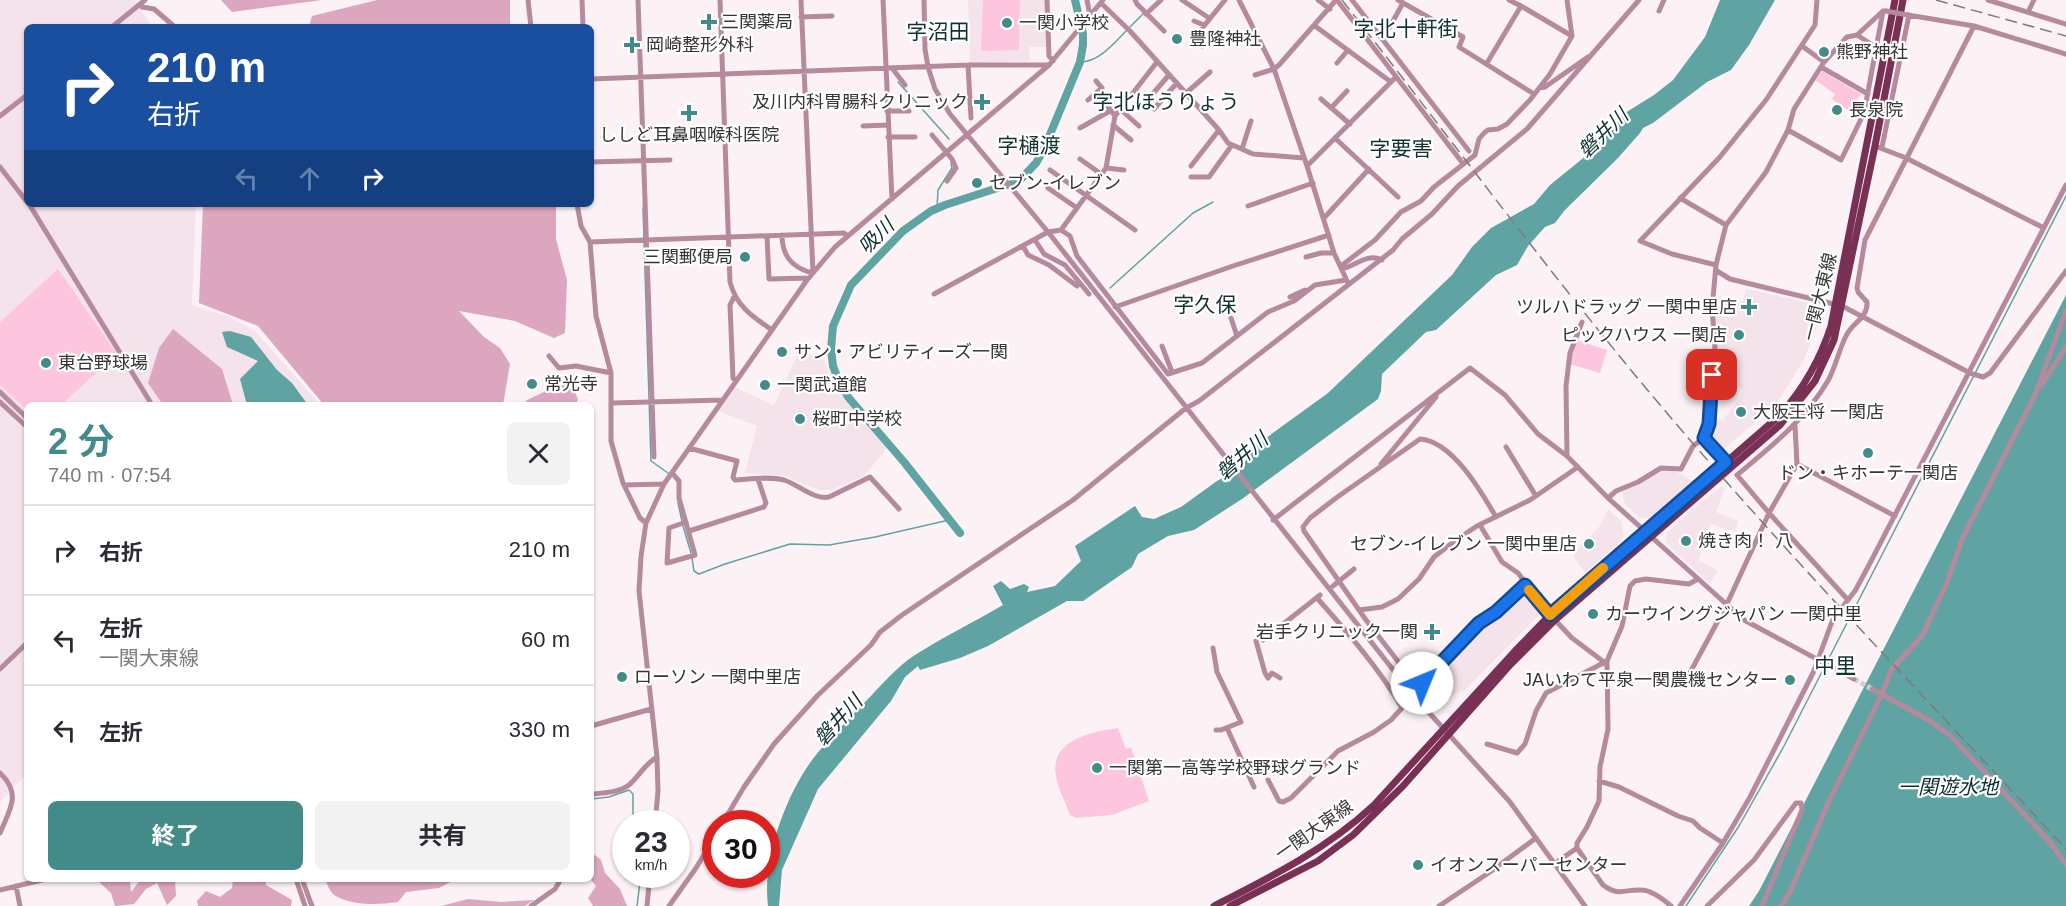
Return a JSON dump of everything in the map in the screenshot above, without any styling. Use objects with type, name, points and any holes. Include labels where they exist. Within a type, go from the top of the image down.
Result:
[{"type":"main road","name":"一関大東線","points":[[1875,146],[1895,0]]},
{"type":"main road","name":"一関大東線","points":[[1648,534],[1780,425],[1794,410],[1823,366],[1834,340],[1839,305],[1875,146],[1903,0]]},
{"type":"main road","name":"一関大東線","points":[[1214,906],[1285,869],[1334,839],[1355,822],[1374,805],[1443,729],[1553,617],[1778,417],[1803,386],[1825,344],[1839,305]]},
{"type":"main road","name":"一関大東線","points":[[1230,906],[1318,861],[1353,835],[1449,736],[1553,617]]},
{"type":"street","points":[[528,0],[531,24]]},
{"type":"street","points":[[582,0],[583,24]]},
{"type":"street","points":[[638,0],[654,457]]},
{"type":"street","points":[[720,0],[730,282],[734,297],[742,308],[772,330]]},
{"type":"street","points":[[801,0],[811,276]]},
{"type":"street","points":[[883,0],[889,68],[887,111],[892,198]]},
{"type":"street","points":[[924,0],[925,49],[928,67],[941,100],[950,114],[1048,232],[1415,697],[1510,802],[1585,906]]},
{"type":"street","points":[[1047,0],[1051,63]]},
{"type":"street","points":[[1087,0],[1090,16]]},
{"type":"street","points":[[1136,0],[1146,14],[1164,31]]},
{"type":"street","points":[[1146,14],[1161,0]]},
{"type":"street","points":[[1182,0],[1209,18]]},
{"type":"street","points":[[1202,46],[1195,37],[1225,0]]},
{"type":"street","points":[[1239,0],[1274,69],[1334,253],[1348,283]]},
{"type":"street","points":[[1318,0],[1330,9]]},
{"type":"street","points":[[1255,75],[1274,69],[1337,0],[1394,80],[1461,160]]},
{"type":"street","points":[[1352,0],[1469,151]]},
{"type":"street","points":[[1509,0],[1572,36]]},
{"type":"street","points":[[1342,267],[1375,240],[1401,212],[1421,201],[1434,187],[1475,155],[1478,150],[1477,143],[1484,133],[1507,124],[1534,94],[1550,74],[1572,36],[1567,0]]},
{"type":"street","points":[[730,810],[774,744],[818,695],[871,645],[880,632],[1073,500],[1348,283],[1382,260],[1402,239],[1432,214],[1458,186],[1527,129],[1639,0]]},
{"type":"street","points":[[1659,11],[1664,0]]},
{"type":"street","points":[[1817,0],[1816,23],[1766,100],[1719,159],[1640,241],[1716,268],[1730,279],[1839,305],[1983,378],[1990,373],[2066,271]]},
{"type":"street","points":[[1988,0],[2066,24]]},
{"type":"street","points":[[2028,12],[2034,0]]},
{"type":"street","points":[[656,810],[657,757],[639,591],[646,523],[664,484],[772,330],[835,247],[1051,63],[1102,1],[1232,146],[1253,154],[1304,158]]},
{"type":"street","points":[[116,24],[143,2]]},
{"type":"street","points":[[143,2],[142,7],[154,9],[172,24]]},
{"type":"street","points":[[1383,39],[1400,2],[1463,37],[1459,47],[1534,94]]},
{"type":"street","points":[[1487,63],[1521,6]]},
{"type":"street","points":[[1885,11],[1974,26],[2066,54]]},
{"type":"street","points":[[1608,498],[1616,491],[1638,482],[1661,468],[1681,469],[1693,446],[1704,438],[1709,424],[1714,354],[1712,309],[1716,268],[1726,225],[1767,171],[1788,130],[1794,109],[1822,65],[1847,37],[1857,35],[1885,11]]},
{"type":"street","points":[[1788,130],[1841,160],[1864,114],[1885,11]]},
{"type":"street","points":[[1875,146],[1908,15]]},
{"type":"street","points":[[801,17],[832,16]]},
{"type":"street","points":[[1194,21],[1204,25]]},
{"type":"street","points":[[1315,26],[1394,80]]},
{"type":"street","points":[[1848,600],[1737,475],[1795,426],[1828,380],[1849,330],[1864,316],[1867,302],[1857,288],[1865,240],[1974,26]]},
{"type":"street","points":[[1857,35],[1877,48]]},
{"type":"street","points":[[1802,46],[1822,65],[1868,94]]},
{"type":"street","points":[[1337,63],[1348,50]]},
{"type":"street","points":[[1539,88],[1545,87],[1589,57]]},
{"type":"street","points":[[1062,230],[1106,168],[1115,116],[1157,62]]},
{"type":"street","points":[[594,79],[1051,63]]},
{"type":"street","points":[[968,65],[971,118]]},
{"type":"street","points":[[889,68],[905,85]]},
{"type":"street","points":[[1185,94],[1210,72]]},
{"type":"street","points":[[1150,97],[1168,75]]},
{"type":"street","points":[[1307,166],[1394,80]]},
{"type":"street","points":[[1088,100],[1102,88],[1096,81]]},
{"type":"street","points":[[1154,109],[1176,84]]},
{"type":"street","points":[[1331,108],[1347,91]]},
{"type":"street","points":[[1097,93],[1115,116]]},
{"type":"street","points":[[0,116],[24,97]]},
{"type":"street","points":[[1321,99],[1350,123]]},
{"type":"street","points":[[1120,109],[1139,126]]},
{"type":"street","points":[[887,111],[909,111]]},
{"type":"street","points":[[1080,128],[1110,111]]},
{"type":"street","points":[[1242,149],[1251,121]]},
{"type":"street","points":[[862,126],[888,125]]},
{"type":"street","points":[[1113,125],[1131,140]]},
{"type":"street","points":[[1191,165],[1219,130]]},
{"type":"street","points":[[932,135],[952,159],[956,168],[947,181]]},
{"type":"street","points":[[888,137],[915,137]]},
{"type":"street","points":[[1336,138],[1398,197]]},
{"type":"street","points":[[1852,141],[1875,146],[1906,158],[2042,227]]},
{"type":"street","points":[[1191,177],[1209,177],[1232,146]]},
{"type":"street","points":[[1080,159],[1101,174]]},
{"type":"street","points":[[594,162],[670,160]]},
{"type":"street","points":[[0,167],[24,198]]},
{"type":"street","points":[[1106,168],[1124,170]]},
{"type":"street","points":[[1324,218],[1369,169]]},
{"type":"street","points":[[1050,170],[1135,230]]},
{"type":"street","points":[[1248,206],[1313,183]]},
{"type":"street","points":[[1680,906],[1723,843],[1750,797],[1798,704],[1833,619],[1855,591],[1971,373],[2042,227],[2066,185]]},
{"type":"street","points":[[1048,188],[1077,208]]},
{"type":"street","points":[[1680,198],[1726,225]]},
{"type":"street","points":[[30,207],[150,402]]},
{"type":"street","points":[[578,207],[581,226],[590,242],[596,316],[611,373],[611,441],[624,484],[640,518],[646,523]]},
{"type":"street","points":[[934,294],[1048,232],[1062,230],[1070,236],[1077,256],[1168,374],[1202,363],[1268,312],[1294,301],[1315,285],[1348,283]]},
{"type":"street","points":[[590,242],[844,233],[848,236]]},
{"type":"street","points":[[782,235],[784,253],[790,262],[811,276]]},
{"type":"street","points":[[767,236],[769,279],[811,276]]},
{"type":"street","points":[[1115,307],[1329,236]]},
{"type":"street","points":[[1035,240],[1044,254],[1065,265],[1089,294]]},
{"type":"street","points":[[1023,246],[1028,255],[1049,265],[1077,286]]},
{"type":"street","points":[[1306,257],[1321,253],[1334,253]]},
{"type":"street","points":[[1342,267],[1353,266],[1373,256],[1382,260]]},
{"type":"street","points":[[1290,297],[1307,291]]},
{"type":"street","points":[[734,297],[730,305],[733,378],[736,381]]},
{"type":"street","points":[[2035,395],[2066,311]]},
{"type":"street","points":[[1232,318],[1237,336]]},
{"type":"street","points":[[1567,456],[1566,387],[1570,353],[1582,322]]},
{"type":"street","points":[[1161,346],[1172,372]]},
{"type":"street","points":[[1781,906],[1790,892],[1829,801],[1882,694],[1891,670],[1922,636],[1946,585],[1963,537],[2035,395],[2066,347]]},
{"type":"street","points":[[549,356],[559,368],[576,366],[611,373]]},
{"type":"street","points":[[1272,518],[1470,368],[1505,396],[1538,434],[1567,456],[1608,498],[1726,606],[1744,620],[1854,680]]},
{"type":"street","points":[[0,392],[24,415]]},
{"type":"street","points":[[1377,471],[1440,392]]},
{"type":"street","points":[[612,403],[723,400]]},
{"type":"street","points":[[0,402],[24,424]]},
{"type":"street","points":[[1686,680],[1726,606],[1769,513],[1797,464],[1795,426]]},
{"type":"street","points":[[1704,438],[1726,462]]},
{"type":"street","points":[[1425,687],[1407,673],[1311,543],[1303,527],[1318,511],[1377,471],[1417,440],[1425,439],[1438,445],[1457,459],[1496,517]]},
{"type":"street","points":[[1506,447],[1536,496]]},
{"type":"street","points":[[689,448],[737,461],[733,477],[735,480],[775,478],[822,499],[870,477],[899,509]]},
{"type":"street","points":[[1797,464],[1895,516]]},
{"type":"street","points":[[1359,610],[1382,607],[1398,599],[1419,579],[1441,551],[1480,525],[1536,496],[1578,467]]},
{"type":"street","points":[[672,473],[679,481],[679,498],[689,531],[695,555],[667,563],[669,528],[686,522]]},
{"type":"street","points":[[689,531],[764,507],[766,503],[758,479]]},
{"type":"street","points":[[624,484],[664,484]]},
{"type":"street","points":[[1480,525],[1502,562],[1518,573],[1525,585],[1572,638],[1606,662]]},
{"type":"street","points":[[1333,586],[1354,569]]},
{"type":"street","points":[[1554,864],[1576,848],[1598,804],[1600,767],[1608,729],[1606,662],[1622,626],[1630,586],[1635,581],[1646,579],[1689,584],[1698,579]]},
{"type":"street","points":[[1268,780],[1280,801],[1286,801],[1338,751],[1391,720],[1425,687],[1440,664],[1479,623],[1496,612],[1525,585]]},
{"type":"street","points":[[1280,678],[1272,674],[1268,678],[1265,673],[1260,641],[1319,597],[1383,677],[1402,708]]},
{"type":"street","points":[[0,669],[24,646]]},
{"type":"street","points":[[1213,648],[1217,672],[1241,722],[1216,730]]},
{"type":"street","points":[[1486,744],[1517,753],[1525,744],[1536,711],[1546,693],[1606,662]]},
{"type":"street","points":[[1872,689],[1927,719],[1951,736],[2049,841],[2066,864]]},
{"type":"street","points":[[594,725],[651,710]]},
{"type":"street","points":[[1227,728],[1254,787]]},
{"type":"street","points":[[594,794],[621,789],[628,785],[657,757]]},
{"type":"street","points":[[0,773],[11,786],[14,796],[0,833]]},
{"type":"street","points":[[1599,781],[1619,786],[1693,821],[1723,843]]},
{"type":"street","points":[[1707,906],[1725,891],[1754,860],[1796,803],[1801,803],[1802,810],[1762,906]]},
{"type":"street","points":[[1439,906],[1536,838]]},
{"type":"street","points":[[1576,848],[1608,889],[1628,892],[1641,890],[1654,894],[1671,906]]},
{"type":"street","points":[[669,906],[702,858]]},
{"type":"street","points":[[0,890],[33,882]]},
{"type":"street","points":[[297,882],[305,906]]},
{"type":"street","points":[[303,882],[312,906]]},
{"type":"street","points":[[531,906],[555,889],[559,882]]},
{"type":"street","points":[[16,886],[20,906]]},
{"type":"street","points":[[647,906],[649,888]]},
{"type":"shaded area","points":[[0,0],[135,0],[150,24],[24,24],[24,207],[196,207],[192,305],[230,317],[254,330],[318,402],[24,402],[24,777],[0,802]]},
{"type":"shaded area","points":[[221,0],[322,0],[232,12]]},
{"type":"shaded area","points":[[377,0],[510,0],[510,24],[310,24],[312,16]]},
{"type":"shaded area","name":"一関小学校","points":[[968,0],[1045,0],[1047,47],[1029,47],[1030,61],[970,63]]},
{"type":"shaded area","points":[[983,0],[1020,0],[1019,50],[981,51]]},
{"type":"shaded area","points":[[1822,71],[1861,94],[1849,111],[1832,99],[1835,94],[1815,80]]},
{"type":"shaded area","points":[[203,207],[556,207],[556,239],[567,280],[565,333],[554,338],[515,321],[459,311],[484,337],[500,348],[510,364],[504,402],[321,402],[258,326],[199,303]]},
{"type":"shaded area","points":[[58,269],[117,354],[64,402],[24,402],[24,407],[0,385],[0,322]]},
{"type":"shaded area","points":[[1746,289],[1818,305],[1822,313],[1803,362],[1780,398],[1762,417],[1720,452],[1706,437],[1711,418],[1723,420],[1740,398],[1743,389],[1714,379],[1714,313],[1717,296],[1742,303]]},
{"type":"shaded area","points":[[173,329],[222,369],[232,402],[161,402],[148,383],[159,348]]},
{"type":"shaded area","points":[[1573,339],[1607,350],[1600,373],[1566,363]]},
{"type":"shaded area","name":"桜町中学校","points":[[804,351],[824,361],[842,397],[888,447],[864,476],[831,490],[819,490],[782,475],[745,473],[757,426],[718,411],[735,387],[774,405],[798,354]]},
{"type":"shaded area","points":[[569,380],[578,399],[577,402],[525,401]]},
{"type":"shaded area","points":[[1662,470],[1677,472],[1692,481],[1652,518],[1640,518],[1625,504],[1622,491]]},
{"type":"shaded area","points":[[1722,486],[1725,488],[1716,512],[1738,521],[1735,532],[1711,524],[1699,561],[1718,570],[1710,584],[1666,543],[1667,533]]},
{"type":"shaded area","points":[[1608,509],[1622,522],[1623,539],[1585,573],[1573,556],[1599,527]]},
{"type":"shaded area","points":[[1526,591],[1543,611],[1464,691],[1462,690],[1445,701],[1433,684],[1442,667],[1482,625],[1497,616],[1522,592]]},
{"type":"shaded area","name":"一関第一高等学校野球グランド","points":[[1118,728],[1126,749],[1131,747],[1149,801],[1112,815],[1076,818],[1070,815],[1056,776],[1059,753],[1075,740],[1086,735]]},
{"type":"shaded area","points":[[594,854],[601,860],[605,873],[612,880],[612,888],[620,889],[627,906],[593,906],[588,898],[596,886],[593,882]]},
{"type":"shaded area","points":[[99,882],[130,882],[131,892],[139,882],[175,882],[176,896],[167,905],[157,883],[146,889],[134,904],[115,906],[111,893]]},
{"type":"shaded area","points":[[233,882],[266,882],[266,885],[292,900],[291,906],[198,906],[197,901],[206,891],[220,897],[232,888]]},
{"type":"shaded area","points":[[326,882],[450,882],[439,888],[406,892],[398,902],[373,904],[341,899],[330,890]]},
{"type":"shaded area","points":[[468,899],[501,902],[534,900],[525,906],[441,906]]},
{"type":"water","points":[[1720,0],[1775,0],[1749,45],[1731,70],[1707,82],[1643,128],[1618,158],[1564,211],[1555,223],[1545,227],[1528,246],[1517,265],[1496,275],[1436,330],[1426,332],[1382,374],[1378,399],[1242,499],[1194,530],[1168,536],[1138,554],[1132,567],[1083,601],[1067,601],[988,646],[960,658],[920,670],[918,666],[905,677],[891,701],[818,789],[782,870],[779,906],[768,906],[767,888],[780,888],[780,824],[802,775],[818,752],[895,671],[926,648],[1003,605],[993,586],[1001,581],[1010,589],[1024,584],[1029,587],[1027,592],[1055,586],[1081,561],[1075,546],[1135,506],[1142,517],[1154,519],[1181,507],[1217,481],[1241,468],[1255,446],[1328,393],[1452,275],[1472,247],[1491,228],[1534,204],[1550,185],[1587,155],[1625,113],[1673,80],[1705,37]]},
{"type":"water","name":"一関遊水地","points":[[2066,295],[2066,906],[1749,906],[1759,891]]},
{"type":"water","points":[[230,331],[251,337],[306,402],[246,402],[240,379],[258,361],[227,347],[222,332]]},
{"type":"waterway","name":"吸川","points":[[960,533],[904,462],[848,397],[833,366],[831,349],[833,326],[851,285],[903,231],[931,211],[1019,181],[1036,163],[1080,62],[1083,34],[1075,0]]},
{"type":"waterway","points":[[1130,27],[1144,13]]},
{"type":"waterway","points":[[1080,62],[1100,55],[1127,30]]},
{"type":"waterway","points":[[898,82],[949,139]]},
{"type":"waterway","points":[[937,209],[938,190],[952,168],[951,163]]},
{"type":"waterway","points":[[1827,662],[2066,196]]},
{"type":"waterway","points":[[1110,288],[1193,213],[1213,202]]},
{"type":"waterway","points":[[643,208],[651,461],[668,473]]},
{"type":"waterway","points":[[678,503],[682,521]]},
{"type":"waterway","points":[[692,558],[694,571],[699,574],[790,544],[829,545],[949,520]]},
{"type":"waterway","points":[[683,526],[691,553]]},
{"type":"waterway","points":[[1686,906],[1739,826],[1825,666]]},
{"type":"waterway","points":[[594,799],[609,797],[629,790],[633,794],[633,810]]},
{"type":"waterway","points":[[637,906],[639,888]]},
{"type":"tunnel","points":[[1854,679],[1872,689]]},
{"type":"railway","points":[[1342,0],[1539,256],[1661,406],[1810,575],[2066,849]]},
{"type":"railway","points":[[1936,0],[2066,36]]},
{"type":"slow traffic","points":[[1529,590],[1550,615],[1603,568]]},
{"type":"place","name":"三関薬局","points":[[709,22]]},
{"type":"place","name":"一関小学校","points":[[1007,23]]},
{"type":"place","name":"豊隆神社","points":[[1177,39]]},
{"type":"place","name":"岡崎整形外科","points":[[632,45]]},
{"type":"place","name":"熊野神社","points":[[1824,52]]},
{"type":"place","name":"及川内科胃腸科クリニック","points":[[982,102]]},
{"type":"place","name":"長泉院","points":[[1837,110]]},
{"type":"place","name":"ししど耳鼻咽喉科医院","points":[[689,113]]},
{"type":"place","name":"セブン-イレブン","points":[[977,183]]},
{"type":"place","name":"三関郵便局","points":[[745,257]]},
{"type":"place","name":"ツルハドラッグ 一関中里店","points":[[1749,307]]},
{"type":"place","name":"ピックハウス 一関店","points":[[1739,335]]},
{"type":"place","name":"サン・アビリティーズ一関","points":[[782,352]]},
{"type":"place","name":"東台野球場","points":[[46,363]]},
{"type":"place","name":"常光寺","points":[[532,384]]},
{"type":"place","name":"一関武道館","points":[[765,385]]},
{"type":"place","name":"大阪王将 一関店","points":[[1741,412]]},
{"type":"place","name":"桜町中学校","points":[[800,419]]},
{"type":"place","name":"ドン・キホーテ一関店","points":[[1868,453]]},
{"type":"place","name":"焼き肉！ 八","points":[[1686,541]]},
{"type":"place","name":"セブン-イレブン 一関中里店","points":[[1589,544]]},
{"type":"place","name":"カーウイングジャパン 一関中里","points":[[1593,614]]},
{"type":"place","name":"岩手クリニック一関","points":[[1432,632]]},
{"type":"place","name":"ローソン 一関中里店","points":[[622,677]]},
{"type":"place","name":"JAいわて平泉一関農機センター","points":[[1790,680]]},
{"type":"place","name":"一関第一高等学校野球グランド","points":[[1097,768]]},
{"type":"place","name":"イオンスーパーセンター","points":[[1418,865]]},
{"type":"district","name":"字北十軒街","points":[[1406,29]]},
{"type":"district","name":"字沼田","points":[[938,32]]},
{"type":"district","name":"字北ほうりょう","points":[[1166,102]]},
{"type":"district","name":"字樋渡","points":[[1029,146]]},
{"type":"district","name":"字要害","points":[[1401,149]]},
{"type":"district","name":"字久保","points":[[1205,305]]},
{"type":"district","name":"中里","points":[[1835,666]]},
{"type":"route","points":[[1422,683],[1425,687],[1440,664],[1479,623],[1496,612],[1525,585],[1550,615],[1726,462],[1704,438],[1709,424],[1712,375]]},
{"type":"water label","name":"磐井川","points":[[1603,133]]},
{"type":"water label","name":"磐井川","points":[[1242,456]]},
{"type":"water label","name":"磐井川","points":[[838,720]]}]
